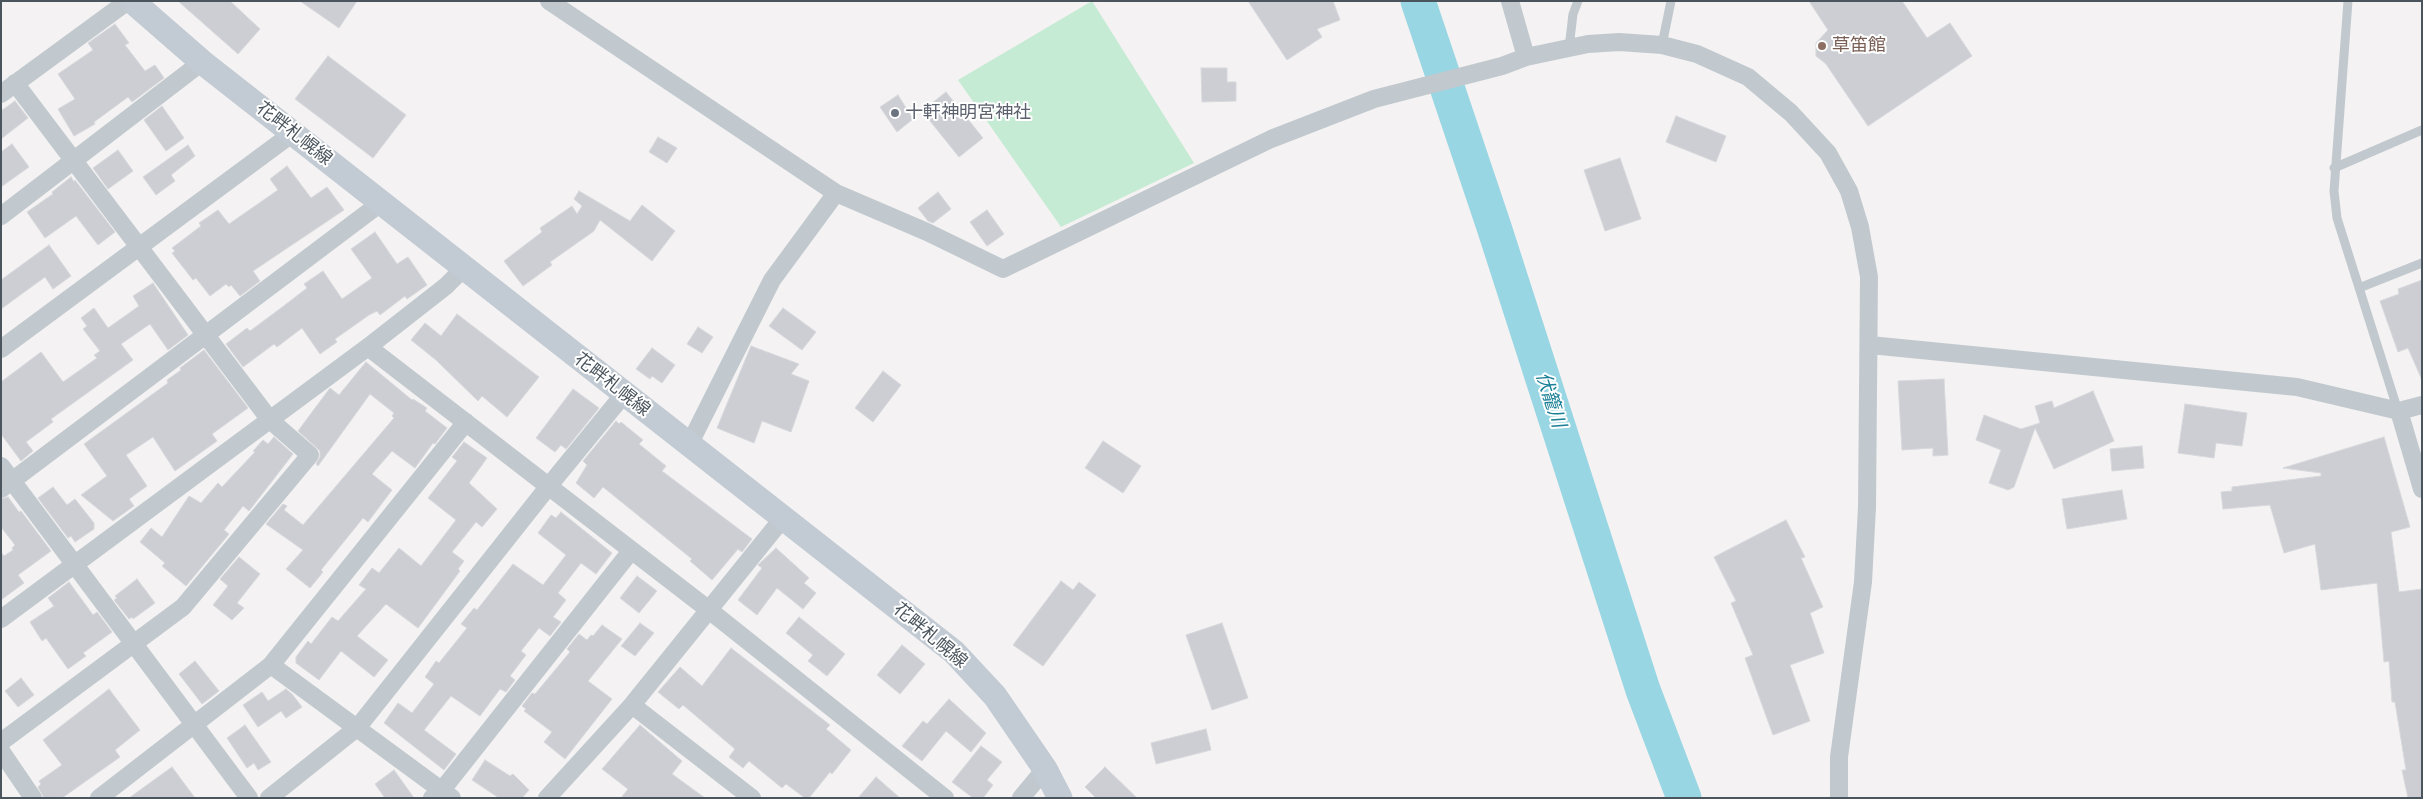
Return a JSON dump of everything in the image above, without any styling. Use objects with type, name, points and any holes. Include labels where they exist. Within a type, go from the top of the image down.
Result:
[{"type":"main road","name":"花畔札幌線","points":[[132,1],[202,62],[954,652],[995,696],[1045,769],[1060,798]]},
{"type":"street","points":[[1,94],[128,1]]},
{"type":"street","points":[[549,1],[836,193],[927,232],[1002,269],[1271,139],[1374,98],[1502,66],[1526,57],[1569,48],[1618,42],[1662,45],[1697,54],[1748,76],[1790,113],[1828,153],[1849,191],[1860,228],[1869,277],[1870,345],[1867,507],[1863,582],[1839,757],[1839,798]]},
{"type":"street","points":[[1510,1],[1526,57]]},
{"type":"street","points":[[1,216],[74,162],[202,62]]},
{"type":"street","points":[[1,742],[183,607],[310,454],[270,420],[15,83]]},
{"type":"street","points":[[1,349],[293,133]]},
{"type":"street","points":[[689,445],[772,280],[836,193]]},
{"type":"street","points":[[7,485],[207,336],[382,202]]},
{"type":"street","points":[[1,619],[368,347],[465,268]]},
{"type":"street","points":[[1870,345],[2297,387],[2399,411],[2422,405]]},
{"type":"street","points":[[368,347],[709,610],[945,798]]},
{"type":"street","points":[[269,798],[358,727],[624,394]]},
{"type":"street","points":[[2399,411],[2422,489]]},
{"type":"street","points":[[99,798],[271,666],[466,422]]},
{"type":"street","points":[[1,466],[7,485],[74,565],[249,798]]},
{"type":"street","points":[[547,798],[632,706],[783,518]]},
{"type":"street","points":[[271,666],[358,727],[442,795],[631,551]]},
{"type":"street","points":[[632,706],[752,798]]},
{"type":"street","points":[[1,751],[33,798]]},
{"type":"street","points":[[1021,798],[1045,769]]},
{"type":"lane","points":[[1569,48],[1573,14],[1578,1]]},
{"type":"lane","points":[[1662,45],[1671,1]]},
{"type":"lane","points":[[2348,1],[2334,168],[2334,191],[2338,218],[2399,411]]},
{"type":"lane","points":[[2334,168],[2422,130]]},
{"type":"lane","points":[[2359,288],[2422,263]]},
{"type":"green space","points":[[1092,1],[1194,163],[1061,227],[958,80]]},
{"type":"building","points":[[178,1],[230,1],[260,29],[238,54]]},
{"type":"building","points":[[300,1],[357,1],[339,28]]},
{"type":"building","points":[[1248,1],[1333,1],[1340,20],[1317,29],[1322,37],[1287,60]]},
{"type":"building","points":[[1809,1],[1902,1],[1927,38],[1950,23],[1972,56],[1868,126],[1826,64],[1816,56],[1816,43],[1828,30]]},
{"type":"building","points":[[115,24],[129,43],[125,45],[145,71],[155,65],[164,78],[132,102],[128,97],[94,122],[95,124],[74,136],[58,109],[75,99],[58,74],[93,50],[88,43]]},
{"type":"building","points":[[328,56],[406,115],[373,158],[295,99]]},
{"type":"building","points":[[1201,68],[1227,68],[1227,82],[1236,82],[1236,101],[1202,102]]},
{"type":"building","points":[[946,92],[983,138],[959,157],[922,111]]},
{"type":"building","points":[[898,95],[913,119],[897,132],[880,107]]},
{"type":"building","points":[[15,101],[28,118],[1,139],[1,111]]},
{"type":"building","points":[[162,106],[184,138],[166,151],[144,120]]},
{"type":"building","points":[[1676,116],[1726,136],[1716,162],[1666,142]]},
{"type":"building","points":[[658,137],[677,148],[667,163],[649,152]]},
{"type":"building","points":[[12,144],[29,167],[1,187],[1,152]]},
{"type":"building","points":[[188,145],[195,156],[171,175],[175,181],[156,195],[143,177]]},
{"type":"building","points":[[118,150],[133,171],[108,189],[93,168]]},
{"type":"building","points":[[1620,158],[1641,219],[1605,231],[1584,170]]},
{"type":"building","points":[[287,166],[311,198],[327,187],[344,210],[253,271],[260,281],[240,296],[231,285],[229,287],[226,284],[210,296],[196,278],[193,280],[172,253],[175,251],[172,248],[201,226],[199,223],[218,210],[229,224],[278,190],[270,179]]},
{"type":"building","points":[[71,177],[115,232],[98,245],[76,216],[45,238],[27,212],[53,194],[52,192]]},
{"type":"building","points":[[579,191],[630,221],[642,205],[675,231],[652,261],[600,220],[594,231],[550,262],[552,265],[523,286],[504,261],[542,232],[540,228],[572,206],[577,214],[582,206],[574,199]]},
{"type":"building","points":[[938,192],[951,209],[933,223],[928,221],[918,208]]},
{"type":"building","points":[[987,210],[1004,234],[987,246],[970,222]]},
{"type":"building","points":[[375,232],[397,264],[408,257],[427,285],[407,299],[405,296],[380,315],[377,311],[369,315],[335,339],[337,342],[320,354],[302,328],[277,347],[274,344],[243,367],[226,344],[247,328],[250,331],[285,305],[307,288],[304,284],[323,271],[342,299],[372,278],[351,249]]},
{"type":"building","points":[[49,245],[71,276],[53,289],[45,277],[1,309],[1,280]]},
{"type":"building","points":[[2422,280],[2422,380],[2408,348],[2398,352],[2380,301],[2399,294],[2398,289]]},
{"type":"building","points":[[153,283],[188,335],[168,350],[150,324],[121,344],[133,360],[51,419],[53,422],[26,442],[33,451],[21,461],[1,434],[1,382],[41,352],[63,382],[97,358],[94,355],[100,351],[83,329],[87,326],[81,318],[94,308],[108,328],[139,306],[133,296]]},
{"type":"building","points":[[783,308],[816,332],[802,350],[769,326]]},
{"type":"building","points":[[457,314],[539,377],[507,417],[482,396],[478,401],[436,360],[411,340],[425,323],[441,336]]},
{"type":"building","points":[[698,327],[713,337],[702,353],[687,344]]},
{"type":"building","points":[[751,346],[799,364],[791,374],[809,381],[791,432],[762,421],[754,443],[717,428]]},
{"type":"building","points":[[652,348],[675,365],[662,383],[652,376],[650,379],[636,369]]},
{"type":"building","points":[[204,350],[248,408],[212,434],[217,441],[175,471],[153,437],[126,455],[147,486],[129,499],[134,506],[113,521],[81,495],[107,476],[84,444],[168,383],[167,380],[181,370],[180,368]]},
{"type":"building","points":[[366,362],[412,400],[427,408],[425,411],[447,428],[435,444],[433,443],[415,468],[392,451],[372,474],[392,490],[368,522],[363,518],[321,570],[323,572],[310,588],[286,569],[303,550],[266,524],[283,504],[287,506],[284,510],[303,525],[394,418],[392,416],[394,413],[370,394],[318,466],[316,464],[320,457],[320,451],[298,431],[330,388],[339,395]]},
{"type":"building","points":[[883,371],[901,385],[873,422],[855,408]]},
{"type":"building","points":[[1944,379],[1948,455],[1933,456],[1933,448],[1902,450],[1898,381]]},
{"type":"building","points":[[573,389],[599,408],[566,449],[561,445],[555,452],[536,438]]},
{"type":"building","points":[[2093,391],[2114,441],[2054,469],[2035,428],[2014,487],[2008,490],[1989,483],[2001,450],[1976,440],[1984,415],[2021,429],[2040,423],[2035,406],[2052,401],[2054,408]]},
{"type":"building","points":[[2185,404],[2247,413],[2242,446],[2216,443],[2214,458],[2178,453]]},
{"type":"building","points":[[616,421],[619,424],[621,422],[643,440],[639,444],[666,466],[662,471],[752,539],[742,552],[738,549],[712,580],[690,561],[692,559],[603,487],[594,498],[576,483],[587,465],[583,461]]},
{"type":"building","points":[[274,437],[293,454],[249,511],[243,506],[224,530],[229,534],[186,586],[162,566],[165,563],[140,542],[151,528],[162,537],[189,496],[201,503],[218,483],[222,487],[255,452],[253,451],[263,440],[268,444]]},
{"type":"building","points":[[2384,437],[2410,527],[2391,532],[2399,592],[2422,589],[2422,798],[2408,798],[2402,770],[2406,770],[2395,702],[2392,702],[2389,661],[2384,662],[2377,583],[2321,590],[2315,544],[2284,553],[2270,505],[2223,509],[2221,492],[2232,491],[2232,487],[2321,476],[2321,473],[2283,468]]},
{"type":"building","points":[[1103,441],[1141,466],[1123,493],[1085,468]]},
{"type":"building","points":[[464,442],[487,458],[469,483],[497,509],[482,527],[476,522],[452,552],[464,561],[458,569],[460,571],[418,628],[386,604],[357,636],[388,660],[374,677],[341,651],[319,680],[296,663],[296,657],[308,641],[311,644],[332,617],[338,621],[366,589],[359,585],[372,568],[379,573],[399,548],[421,566],[456,520],[428,498],[457,461],[452,457]]},
{"type":"building","points":[[2142,446],[2144,468],[2112,471],[2110,449]]},
{"type":"building","points":[[53,487],[67,505],[75,499],[94,523],[94,529],[75,542],[71,536],[68,538],[38,498]]},
{"type":"building","points":[[2122,490],[2127,519],[2067,529],[2062,499]]},
{"type":"building","points":[[8,497],[51,551],[18,575],[24,583],[1,600],[1,552],[4,556],[13,550],[12,548],[15,545],[1,527],[1,499]]},
{"type":"building","points":[[561,512],[612,553],[596,574],[581,563],[558,593],[566,600],[553,617],[561,622],[550,636],[539,628],[521,651],[526,655],[510,676],[515,680],[506,692],[500,689],[480,716],[451,696],[424,730],[456,754],[444,770],[384,723],[398,703],[412,713],[434,684],[425,677],[436,661],[439,663],[467,628],[461,624],[474,608],[477,610],[513,564],[543,585],[566,555],[538,533],[551,515],[556,518]]},
{"type":"building","points":[[1786,520],[1805,557],[1801,558],[1823,607],[1810,613],[1824,653],[1790,665],[1810,721],[1773,735],[1745,658],[1753,655],[1731,603],[1736,601],[1714,557]]},
{"type":"building","points":[[776,548],[809,578],[804,583],[816,593],[803,609],[777,588],[757,615],[738,600],[762,568],[758,565]]},
{"type":"building","points":[[239,557],[260,574],[237,603],[244,608],[232,620],[213,605],[228,586],[220,579]]},
{"type":"building","points":[[637,576],[657,591],[639,613],[620,598]]},
{"type":"building","points":[[137,579],[155,603],[133,619],[132,617],[129,619],[114,600],[117,598],[115,596]]},
{"type":"building","points":[[1061,581],[1073,590],[1079,582],[1096,595],[1043,666],[1013,645]]},
{"type":"building","points":[[69,582],[93,615],[97,612],[112,632],[83,653],[86,656],[68,669],[46,638],[42,641],[30,622],[54,606],[48,598]]},
{"type":"building","points":[[799,617],[845,654],[827,676],[808,661],[813,655],[786,633]]},
{"type":"building","points":[[640,623],[654,633],[635,656],[621,646]]},
{"type":"building","points":[[1222,623],[1248,698],[1212,710],[1186,635]]},
{"type":"building","points":[[602,625],[622,639],[588,681],[612,699],[565,759],[544,742],[552,732],[524,711],[526,709],[522,706],[532,693],[535,694],[570,652],[567,649],[579,634],[587,640]]},
{"type":"building","points":[[902,645],[925,664],[900,694],[877,675]]},
{"type":"building","points":[[731,648],[830,725],[826,729],[851,750],[832,774],[830,772],[809,798],[805,798],[786,784],[782,788],[749,761],[743,768],[729,757],[735,749],[683,705],[679,709],[658,692],[680,667],[702,686]]},
{"type":"building","points":[[195,661],[219,691],[202,704],[179,674]]},
{"type":"building","points":[[21,678],[34,695],[18,707],[5,691]]},
{"type":"building","points":[[109,689],[140,730],[115,750],[120,757],[62,798],[44,798],[38,787],[41,784],[39,781],[62,765],[43,740]]},
{"type":"building","points":[[286,689],[302,707],[286,718],[281,711],[258,727],[243,705],[262,692],[268,701]]},
{"type":"building","points":[[949,699],[986,733],[971,752],[946,731],[922,761],[902,746],[923,721],[927,724]]},
{"type":"building","points":[[245,725],[271,762],[258,770],[254,763],[247,768],[227,738]]},
{"type":"building","points":[[640,725],[682,761],[672,774],[705,798],[621,798],[628,789],[602,769]]},
{"type":"building","points":[[1206,729],[1211,750],[1156,764],[1151,743]]},
{"type":"building","points":[[981,746],[1002,762],[987,780],[993,785],[983,798],[973,798],[952,782]]},
{"type":"building","points":[[485,760],[510,776],[513,774],[529,790],[522,798],[499,798],[472,780]]},
{"type":"building","points":[[172,767],[195,798],[129,798]]},
{"type":"building","points":[[1105,767],[1137,798],[1096,798],[1085,787]]},
{"type":"building","points":[[394,770],[414,798],[385,798],[375,784]]},
{"type":"building","points":[[876,777],[900,798],[858,798]]},
{"type":"waterway","name":"伏籠川","points":[[1418,1],[1494,227],[1643,690],[1684,798]]},
{"type":"place","name":"草笛館","points":[[1822,46]]},
{"type":"place","name":"十軒神明宮神社","points":[[895,113]]}]
